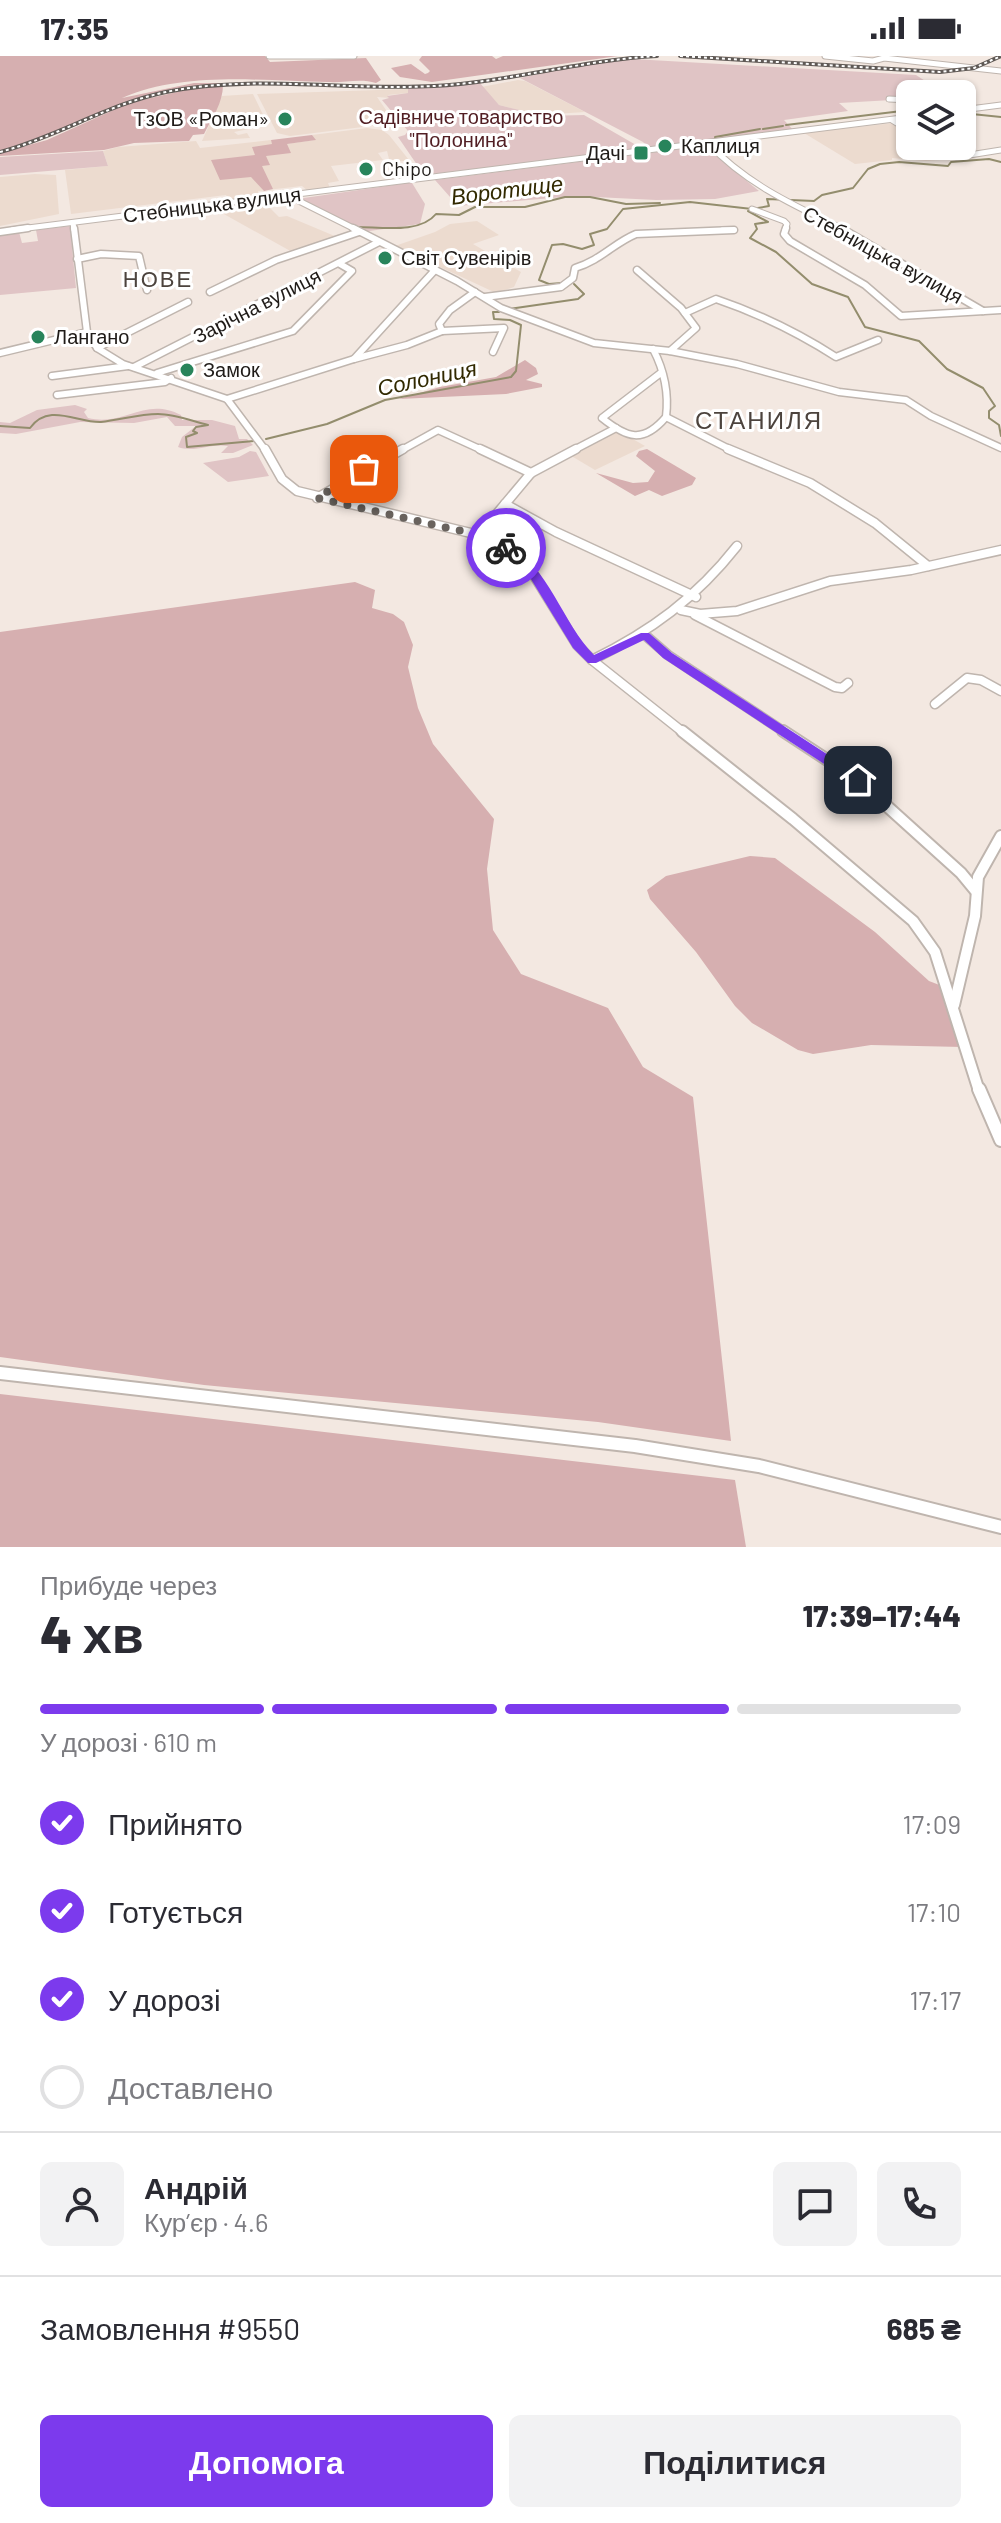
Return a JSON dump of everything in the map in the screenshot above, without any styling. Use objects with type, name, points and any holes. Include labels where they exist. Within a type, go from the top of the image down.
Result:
[{"type":"street","points":[[269,56],[354,56]]},
{"type":"street","points":[[825,56],[873,61],[884,58],[1001,71]]},
{"type":"street","points":[[889,99],[896,99]]},
{"type":"street","points":[[976,109],[1001,105]]},
{"type":"street","name":"Стебницька вулиця","points":[[0,232],[896,119]]},
{"type":"street","points":[[892,120],[896,122]]},
{"type":"street","name":"Стебницька вулиця","points":[[708,143],[719,156],[760,189],[872,244],[983,311]]},
{"type":"street","points":[[976,154],[1001,150]]},
{"type":"street","points":[[290,196],[508,311],[594,343],[670,351],[737,364],[839,392],[906,400],[931,416],[1001,448]]},
{"type":"street","points":[[752,209],[784,221],[787,224],[783,232],[790,241],[865,285],[901,316],[1001,310]]},
{"type":"street","points":[[73,223],[87,332],[107,357],[227,399],[257,435],[286,483],[297,491],[479,535],[506,548],[530,569],[577,645],[592,660],[793,819],[913,921],[935,952],[984,1106],[1001,1140]]},
{"type":"street","points":[[485,297],[561,287],[573,278],[575,268],[600,258],[623,239],[636,234],[734,230]]},
{"type":"street","name":"Зарічна вулиця","points":[[210,292],[276,260],[359,232]]},
{"type":"street","name":"Зарічна вулиця","points":[[132,366],[379,242]]},
{"type":"street","points":[[77,259],[101,254],[139,256],[147,290]]},
{"type":"street","points":[[157,373],[293,331],[351,272],[351,268],[340,264]]},
{"type":"street","points":[[354,359],[435,270]]},
{"type":"street","points":[[637,270],[685,313],[696,330],[670,351]]},
{"type":"street","points":[[442,331],[439,324],[443,317],[475,292]]},
{"type":"street","points":[[685,313],[716,299],[752,311],[797,332],[836,357],[878,340]]},
{"type":"street","name":"Зарічна вулиця","points":[[97,348],[188,302]]},
{"type":"street","points":[[227,399],[407,345],[442,331],[504,328],[493,352]]},
{"type":"street","points":[[0,353],[87,332]]},
{"type":"street","points":[[653,349],[662,372],[666,417],[653,432],[642,437],[630,435],[605,421],[603,415],[662,372]]},
{"type":"street","points":[[52,376],[132,366]]},
{"type":"street","points":[[57,395],[165,382],[171,378]]},
{"type":"street","points":[[666,417],[727,449],[810,483],[875,523],[928,566]]},
{"type":"street","points":[[479,535],[531,473],[616,428]]},
{"type":"street","points":[[317,498],[438,430],[531,473]]},
{"type":"street","points":[[505,504],[556,532],[696,597]]},
{"type":"street","points":[[592,660],[645,635],[681,610],[696,597],[737,546]]},
{"type":"street","points":[[695,615],[714,614],[765,602],[837,579],[928,566],[1001,550]]},
{"type":"street","points":[[681,610],[835,687],[842,688],[848,683]]},
{"type":"street","points":[[645,635],[668,655],[858,780],[961,873],[975,890]]},
{"type":"street","points":[[935,704],[958,682],[967,678],[981,680],[1001,691]]},
{"type":"street","points":[[954,1005],[975,916],[978,877],[1001,836]]},
{"type":"street","points":[[0,1373],[635,1446],[759,1466],[1001,1527]]},
{"type":"shaded area","points":[[0,56],[265,56],[270,62],[366,58],[381,80],[376,83],[223,80],[171,84],[122,98],[194,83],[224,83],[211,85],[223,85],[223,92],[204,134],[193,135],[189,141],[0,156],[0,153],[47,140],[129,103],[203,86],[151,94],[126,103],[51,135],[0,151]]},
{"type":"shaded area","points":[[422,56],[492,56],[496,59],[503,56],[618,56],[432,82],[400,77],[391,68],[411,64],[428,73],[430,71],[419,60]]},
{"type":"shaded area","points":[[518,80],[585,112],[538,115],[499,105],[481,87]]},
{"type":"shaded area","points":[[408,89],[408,93],[388,95],[390,98],[377,97],[395,123],[290,136],[277,133],[257,94]]},
{"type":"shaded area","points":[[253,94],[268,125],[234,132],[238,135],[247,133],[250,138],[202,141],[222,96]]},
{"type":"shaded area","points":[[894,123],[896,158],[855,164],[804,133]]},
{"type":"shaded area","points":[[367,128],[382,130],[389,135],[409,160],[390,163],[387,151],[378,153],[383,160],[331,166],[339,181],[328,183],[330,188],[308,191],[302,186],[258,191],[260,198],[230,202],[226,195],[71,214],[65,170],[108,166],[103,151],[196,141],[200,148],[271,140],[273,144],[286,144],[315,140],[312,135]]},
{"type":"shaded area","points":[[312,135],[316,140],[287,144],[291,153],[266,156],[270,165],[262,166],[273,189],[264,191],[251,177],[220,180],[211,160],[255,155],[252,147],[272,144],[271,140]]},
{"type":"shaded area","points":[[56,175],[59,214],[0,226],[0,177]]},
{"type":"shaded area","points":[[267,205],[279,217],[287,216],[337,237],[294,253],[222,213],[224,210]]},
{"type":"shaded area","points":[[477,221],[499,235],[473,244],[521,272],[514,287],[496,293],[395,246],[450,224]]},
{"type":"shaded area","points":[[525,360],[536,368],[538,374],[526,380],[542,384],[542,387],[506,394],[399,399],[440,387],[496,377]]},
{"type":"shaded area","points":[[617,430],[645,446],[595,470],[568,454]]},
{"type":"shaded area","points":[[647,449],[696,478],[692,485],[662,496],[649,490],[635,496],[596,473],[633,483],[648,482],[655,471],[636,456],[639,451]]},
{"type":"shaded area","points":[[355,582],[375,590],[372,608],[393,614],[404,622],[413,645],[408,667],[418,708],[433,744],[494,819],[487,869],[493,930],[521,974],[608,1008],[643,1067],[693,1097],[731,1441],[598,1422],[204,1385],[0,1357],[0,632]]},
{"type":"shaded area","points":[[750,856],[775,858],[875,932],[929,981],[942,986],[963,1047],[871,1045],[813,1054],[798,1050],[752,1023],[650,899],[647,890],[666,876]]},
{"type":"shaded area","points":[[0,1394],[735,1480],[746,1547],[0,1547]]},
{"type":"green space","points":[[633,59],[916,75],[924,80],[896,80],[896,100],[839,103],[848,111],[784,120],[794,131],[650,149],[643,142],[520,78],[582,65]]},
{"type":"green space","name":"Садівниче товариство \"Полонина\"","points":[[480,83],[499,105],[544,116],[584,115],[643,149],[424,175],[398,137],[408,131],[382,100],[389,98],[387,96],[408,93],[408,88]]},
{"type":"green space","name":"Садівниче товариство \"Полонина\"","points":[[704,146],[759,191],[715,199],[575,196],[458,206],[435,180]]},
{"type":"green space","points":[[103,151],[108,166],[0,175],[0,157]]},
{"type":"green space","points":[[412,183],[425,204],[420,224],[362,232],[297,199]]},
{"type":"green space","points":[[70,226],[76,288],[0,295],[0,234],[19,232],[22,243],[38,241],[36,230]]},
{"type":"green space","points":[[75,405],[87,409],[84,412],[88,418],[101,420],[145,410],[168,410],[181,415],[182,420],[212,420],[235,426],[239,439],[247,439],[253,445],[233,453],[221,453],[228,446],[178,447],[182,437],[196,426],[175,426],[167,417],[134,423],[80,422],[16,434],[0,433],[0,422],[10,423],[37,410]]},
{"type":"green space","points":[[250,451],[256,452],[269,476],[228,482],[203,463],[239,457]]},
{"type":"waterway","points":[[786,125],[896,112]]},
{"type":"waterway","points":[[976,114],[1001,117]]},
{"type":"waterway","points":[[763,129],[783,126]]},
{"type":"waterway","points":[[715,137],[760,129]]},
{"type":"waterway","name":"Солониця","points":[[758,208],[769,206],[767,199],[814,201],[822,195],[853,188],[868,169],[880,164],[899,162],[948,166],[951,162],[989,159],[1001,162]]},
{"type":"waterway","name":"Воротище","points":[[357,227],[410,227],[436,214],[459,215],[475,207],[525,207],[565,197],[590,197],[626,204],[660,203]]},
{"type":"waterway","name":"Солониця","points":[[562,283],[549,284],[539,280],[552,245],[563,244],[582,249],[594,245],[590,234],[607,229],[623,209],[690,202],[752,209]]},
{"type":"waterway","points":[[748,211],[768,222],[755,224],[757,229],[750,238],[776,252],[812,284],[848,297],[865,327],[919,341],[947,369],[983,388],[995,406],[989,411],[989,418],[999,425],[1001,436]]},
{"type":"waterway","name":"Солониця","points":[[509,309],[578,299],[584,294],[574,284]]},
{"type":"waterway","name":"Солониця","points":[[266,439],[327,424],[385,400],[511,377],[516,371],[521,325],[510,320],[494,319],[493,312],[499,312]]},
{"type":"waterway","name":"Солониця","points":[[0,426],[30,428],[38,420],[54,415],[101,422],[164,414],[208,425],[196,427],[193,431],[197,433],[186,437],[187,447],[254,441]]},
{"type":"railway","points":[[0,152],[145,97],[199,87],[232,84],[434,86],[657,56]]},
{"type":"railway","points":[[680,56],[940,72],[974,68],[1001,56]]},
{"type":"way so far","points":[[364,469],[317,498],[479,535],[506,548]]},
{"type":"place","name":"ТзОВ «Роман»","points":[[285,119]]},
{"type":"place","name":"Каплиця","points":[[665,146]]},
{"type":"place","name":"Дачі","points":[[641,153]]},
{"type":"place","name":"Chipo","points":[[366,169]]},
{"type":"place","name":"Світ Сувенірів","points":[[385,258]]},
{"type":"place","name":"Лангано","points":[[38,337]]},
{"type":"place","name":"Замок","points":[[187,370]]},
{"type":"district","name":"НОВЕ","points":[[158,279]]},
{"type":"district","name":"СТАНИЛЯ","points":[[759,421]]},
{"type":"route","points":[[506,548],[530,569],[577,645],[592,660],[645,635],[668,655],[858,780]]}]
